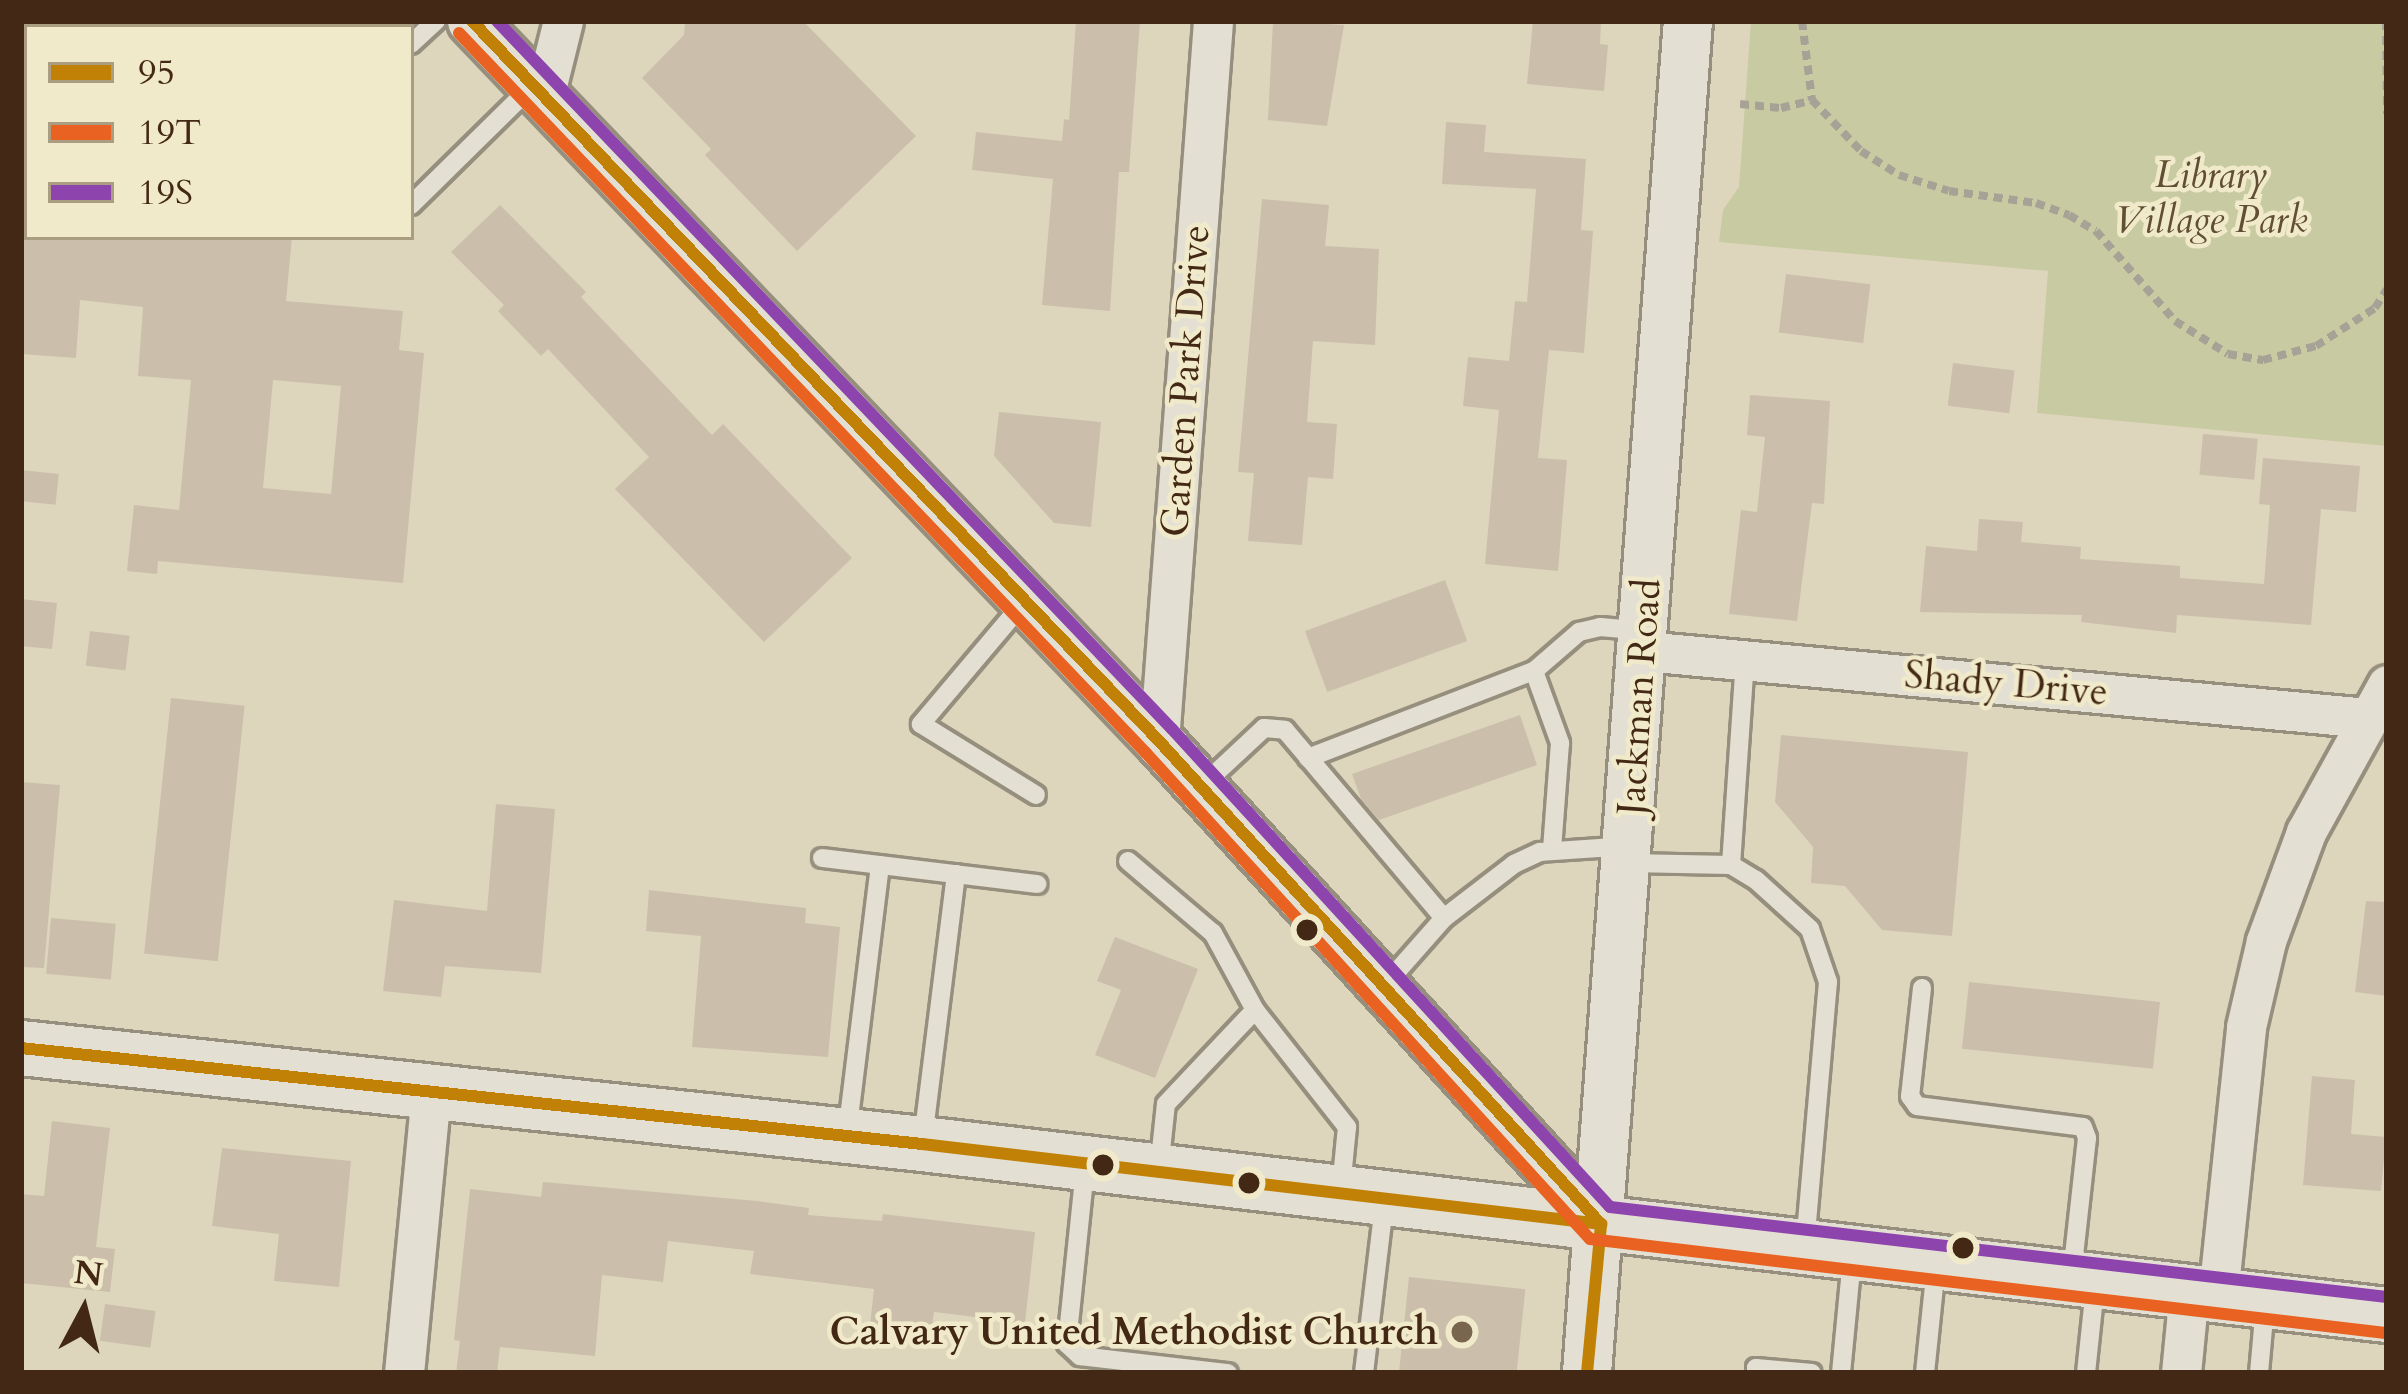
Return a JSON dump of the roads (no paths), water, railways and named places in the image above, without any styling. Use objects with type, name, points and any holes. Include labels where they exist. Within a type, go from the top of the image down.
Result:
[{"type":"main road","points":[[21,1048],[922,1144],[1085,1167],[2387,1315]]},
{"type":"street","points":[[472,21],[1159,741],[1601,1224]]},
{"type":"street","points":[[539,91],[563,21]]},
{"type":"street","name":"Garden Park Drive","points":[[1159,741],[1213,21]]},
{"type":"street","name":"Jackman Road","points":[[1587,1373],[1688,21]]},
{"type":"street","name":"Shady Drive","points":[[1644,641],[1745,660],[2378,701]]},
{"type":"street","points":[[2181,1373],[2224,1296],[2246,1028],[2266,941],[2287,873],[2378,701]]},
{"type":"street","points":[[404,1373],[431,1094]]},
{"type":"lane","points":[[414,202],[539,91]]},
{"type":"lane","points":[[1024,601],[921,724],[1036,795]]},
{"type":"lane","points":[[1308,758],[1534,670],[1580,632],[1600,627],[1644,641]]},
{"type":"lane","points":[[1731,865],[1745,660]]},
{"type":"lane","points":[[1534,670],[1560,743],[1552,849]]},
{"type":"lane","points":[[1201,787],[1264,728],[1285,730],[1444,918]]},
{"type":"lane","points":[[1384,986],[1444,918],[1514,864],[1552,849],[1731,865],[1756,880],[1810,929],[1828,982],[1828,1250],[1841,1373]]},
{"type":"lane","points":[[822,858],[1037,884]]},
{"type":"lane","points":[[1128,861],[1213,933],[1255,1010],[1347,1127],[1363,1195],[1364,1373]]},
{"type":"lane","points":[[847,1137],[880,865]]},
{"type":"lane","points":[[922,1144],[956,874]]},
{"type":"lane","points":[[1922,988],[1910,1096],[1918,1106],[2083,1127],[2086,1373]]},
{"type":"lane","points":[[1159,1174],[1166,1104],[1255,1010]]},
{"type":"lane","points":[[1085,1167],[1067,1344],[1080,1356],[1228,1373]]},
{"type":"lane","points":[[1925,1373],[1936,1263]]},
{"type":"lane","points":[[2224,1296],[2258,1373]]},
{"type":"lane","points":[[1756,1373],[1756,1368],[1812,1373]]},
{"type":"place","name":"Calvary United Methodist Church","points":[[1462,1332]]},
{"type":"park label","name":"Library Village Park","points":[[2211,198]]}]
